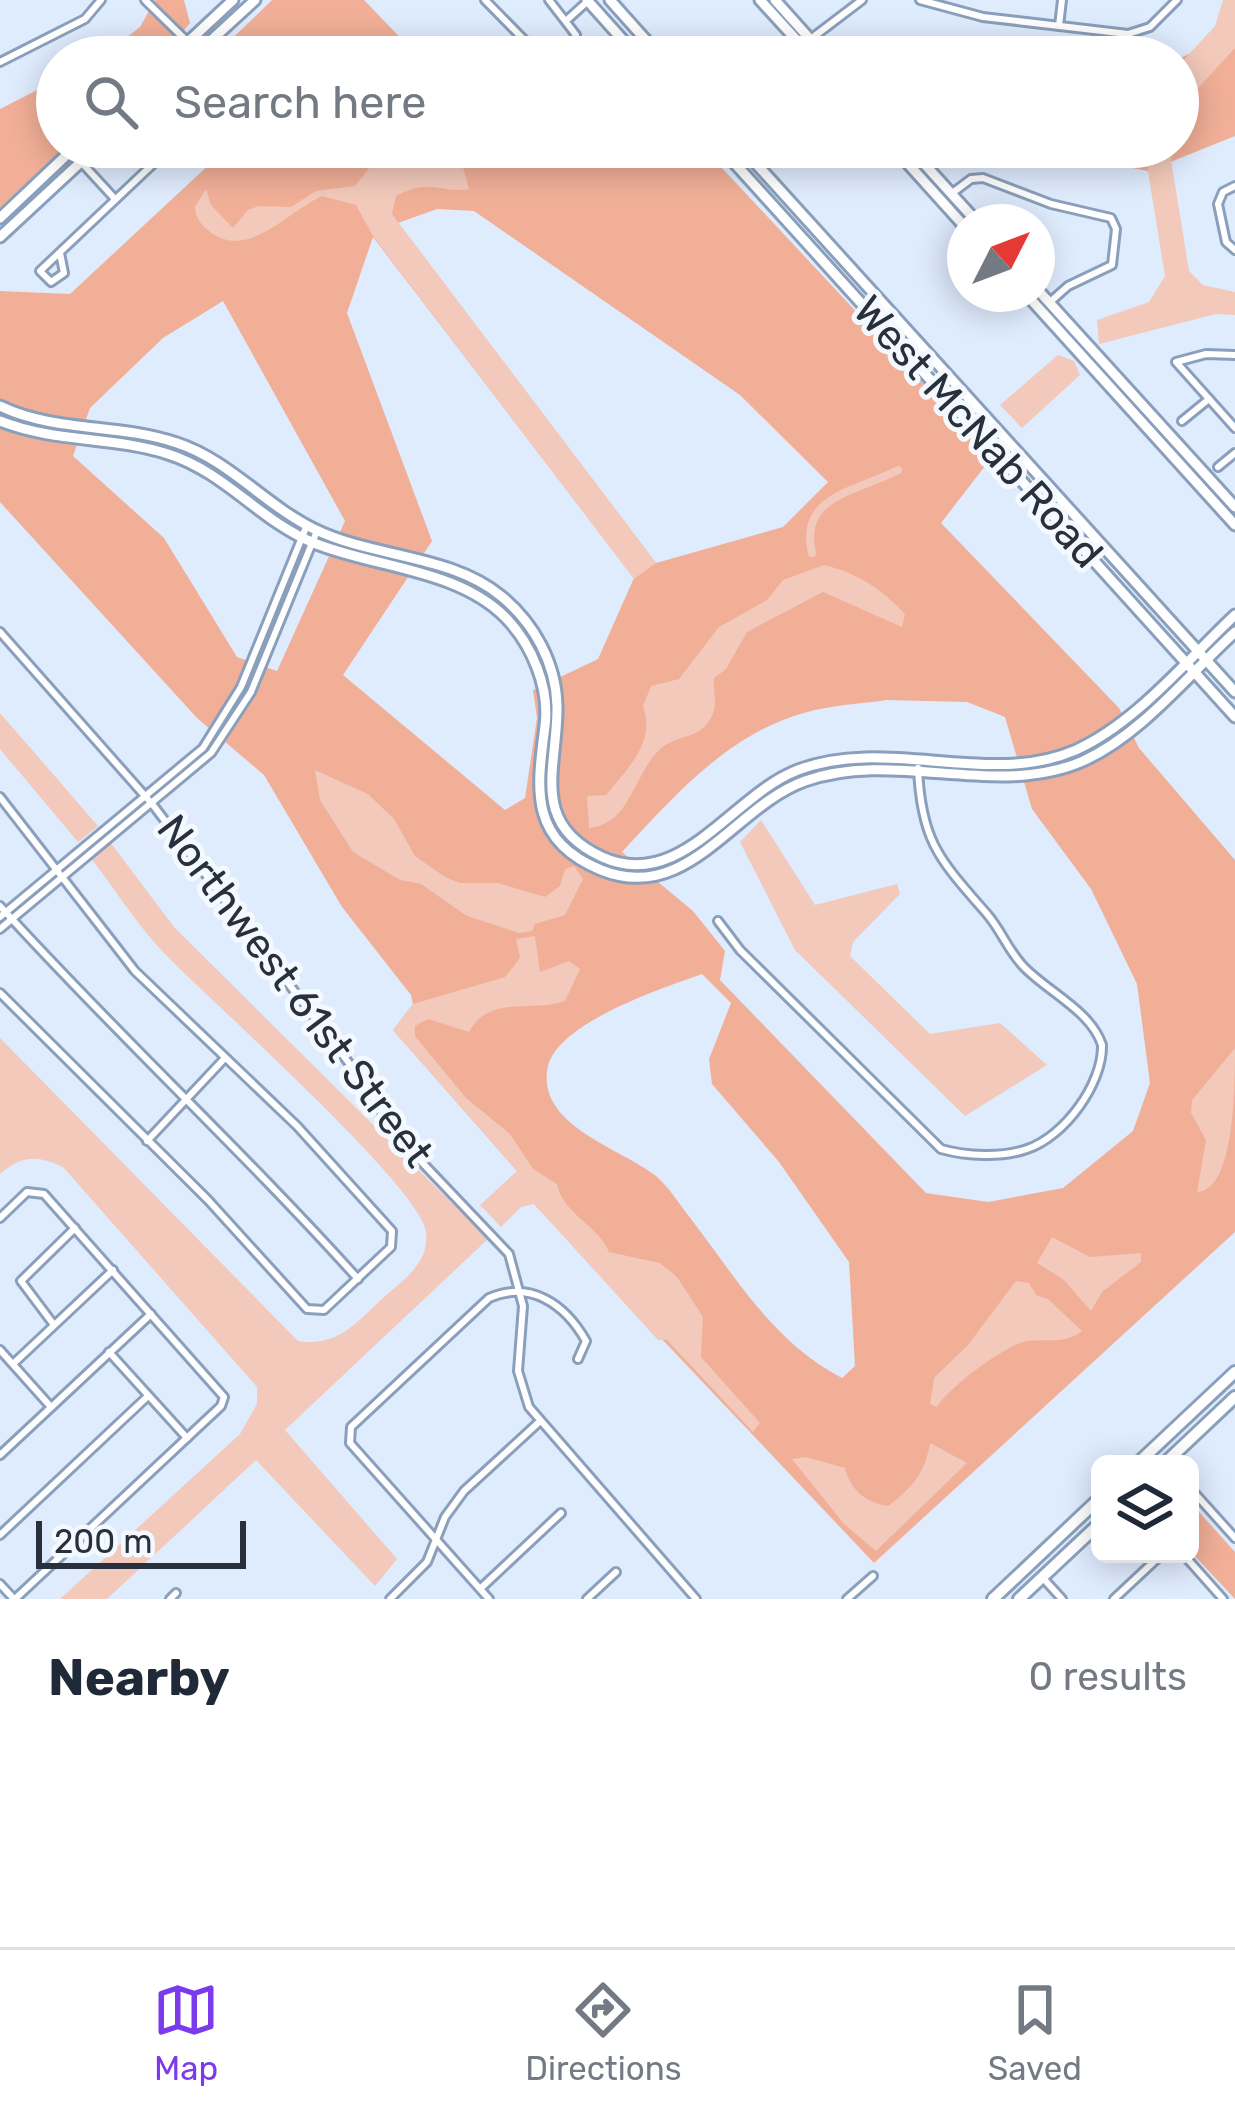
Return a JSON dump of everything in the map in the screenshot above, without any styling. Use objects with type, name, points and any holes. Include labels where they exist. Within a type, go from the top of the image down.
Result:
[{"type":"main road","points":[[1147,1455],[1235,1372]]},
{"type":"main road","points":[[1174,1455],[1235,1397]]},
{"type":"main road","points":[[1169,1455],[1183,1421]]},
{"type":"main road","points":[[993,1599],[1091,1506]]},
{"type":"main road","points":[[1019,1599],[1091,1531]]},
{"type":"street","points":[[51,36],[85,19],[101,0]]},
{"type":"street","points":[[145,0],[183,36]]},
{"type":"street","points":[[195,36],[233,0]]},
{"type":"street","points":[[216,36],[255,0]]},
{"type":"street","points":[[485,0],[520,36]]},
{"type":"street","points":[[549,0],[575,36]]},
{"type":"street","points":[[568,20],[588,0],[620,36]]},
{"type":"street","points":[[610,0],[642,36]]},
{"type":"street","points":[[760,0],[800,36]]},
{"type":"street","points":[[775,0],[801,36]]},
{"type":"street","points":[[812,36],[862,0]]},
{"type":"street","points":[[1059,26],[1062,0]]},
{"type":"street","points":[[924,1],[1128,34],[1169,14],[1177,0]]},
{"type":"street","points":[[0,62],[36,44]]},
{"type":"street","points":[[0,218],[53,168]]},
{"type":"street","points":[[0,237],[75,168]]},
{"type":"street","points":[[87,168],[115,199]]},
{"type":"street","points":[[60,253],[64,273],[51,282],[40,271],[148,168]]},
{"type":"street","name":"West McNab Road","points":[[739,168],[1235,717]]},
{"type":"street","name":"West McNab Road","points":[[761,168],[1235,692]]},
{"type":"street","points":[[915,168],[954,204]]},
{"type":"street","points":[[925,168],[951,204]]},
{"type":"street","points":[[947,198],[971,178],[983,178],[1051,204]]},
{"type":"street","points":[[1235,186],[1222,192],[1218,204],[1226,242],[1235,250]]},
{"type":"street","points":[[1055,205],[1111,218],[1116,229],[1112,266],[1068,286],[1055,298]]},
{"type":"street","points":[[1055,308],[1235,507]]},
{"type":"street","points":[[1042,312],[1235,525]]},
{"type":"street","points":[[1235,355],[1206,354],[1176,362],[1235,428]]},
{"type":"street","points":[[1182,421],[1209,399]]},
{"type":"street","points":[[0,406],[46,423],[178,443],[223,466],[309,534],[477,580],[531,628],[553,677],[557,703],[550,789],[567,829],[583,846],[621,863],[672,857],[690,863]]},
{"type":"street","points":[[0,421],[44,436],[173,455],[217,476],[309,534],[454,585],[490,603],[522,637],[541,681],[546,724],[538,792],[557,838],[574,855],[614,875],[661,876],[690,863],[773,796],[802,782],[852,770],[974,767],[1035,760],[1077,749],[1114,725],[1185,662],[1235,632]]},
{"type":"street","points":[[1219,467],[1235,453]]},
{"type":"street","points":[[4,914],[61,876],[150,801],[203,748],[242,687],[309,534]]},
{"type":"street","points":[[672,857],[765,785],[797,770],[852,758],[918,758],[1040,772],[1082,761],[1124,735],[1194,672],[1201,655],[1235,616]]},
{"type":"street","name":"Northwest 61st Street","points":[[0,632],[150,801],[364,1083],[397,1136],[509,1255],[521,1289]]},
{"type":"street","points":[[718,921],[740,950],[924,1137],[954,1152],[1017,1150],[1037,1144],[1090,1095],[1102,1046],[1092,1027],[1023,967],[986,913],[947,871],[925,830],[918,758]]},
{"type":"street","points":[[0,797],[135,971],[297,1126],[394,1239],[358,1279],[316,1313],[0,993]]},
{"type":"street","points":[[0,929],[4,914],[55,868],[150,801]]},
{"type":"street","points":[[4,914],[107,1025],[252,1162],[358,1279]]},
{"type":"street","points":[[147,1141],[225,1058]]},
{"type":"street","points":[[0,1218],[36,1190],[224,1397],[187,1438],[14,1599],[0,1584]]},
{"type":"street","points":[[54,1325],[21,1281],[75,1228]]},
{"type":"street","points":[[13,1364],[113,1270]]},
{"type":"street","points":[[521,1289],[518,1371],[538,1423],[697,1599]]},
{"type":"street","points":[[489,1599],[350,1443],[349,1434],[489,1298],[521,1289],[549,1299],[581,1333],[585,1347],[578,1359]]},
{"type":"street","points":[[0,1455],[151,1314]]},
{"type":"street","points":[[0,1350],[51,1407]]},
{"type":"street","points":[[110,1352],[187,1438]]},
{"type":"street","points":[[0,1535],[148,1396]]},
{"type":"street","points":[[390,1599],[427,1562],[464,1491],[538,1423]]},
{"type":"street","points":[[1199,1498],[1235,1538]]},
{"type":"street","points":[[480,1589],[561,1513]]},
{"type":"street","points":[[1114,1599],[1152,1563]]},
{"type":"street","points":[[1192,1563],[1223,1599]]},
{"type":"street","points":[[586,1599],[616,1572]]},
{"type":"street","points":[[847,1599],[873,1576]]},
{"type":"street","points":[[1042,1577],[1062,1599]]},
{"type":"shaded area","points":[[155,0],[184,0],[190,23],[179,36],[128,36],[140,27]]},
{"type":"shaded area","points":[[272,0],[364,0],[399,36],[235,36]]},
{"type":"shaded area","points":[[1223,0],[1235,0],[1235,48],[1199,87],[1199,43],[1215,26]]},
{"type":"shaded area","points":[[1235,33],[1235,136],[1199,150],[1199,49]]},
{"type":"shaded area","points":[[36,91],[36,168],[43,168],[0,208],[0,109]]},
{"type":"shaded area","points":[[205,168],[722,168],[992,457],[941,523],[1119,708],[1139,748],[1235,860],[1235,1232],[874,1563],[534,1204],[517,1171],[393,1030],[413,1004],[411,995],[342,907],[264,775],[197,718],[0,502],[0,291],[70,294]],"holes":[[[437,209],[474,211],[740,395],[828,482],[783,527],[656,563],[398,223]],[[373,237],[634,578],[598,659],[533,690],[537,718],[525,798],[505,810],[343,675],[432,541],[347,313]],[[223,301],[345,521],[277,671],[237,657],[164,538],[73,456],[90,408],[163,338]],[[887,700],[967,702],[1005,717],[1032,809],[1091,889],[1137,984],[1150,1083],[1133,1131],[1063,1188],[988,1202],[926,1193],[720,980],[725,951],[693,911],[622,852],[704,770],[751,736],[804,713]],[[702,974],[731,1003],[709,1059],[712,1084],[779,1162],[849,1262],[855,1366],[842,1378],[776,1328],[661,1180],[567,1119],[547,1086],[548,1066],[571,1035],[614,1009]]]},
{"type":"shaded area","points":[[369,168],[463,168],[469,189],[409,190],[396,196],[392,214],[656,563],[634,579],[373,236],[356,205],[322,196],[267,231],[238,241],[209,231],[197,218],[195,207],[206,189],[211,205],[233,228],[248,210],[259,206],[291,207],[316,191],[355,186]]},
{"type":"shaded area","points":[[1147,168],[1172,168],[1189,271],[1203,285],[1235,292],[1235,315],[1216,314],[1099,344],[1097,320],[1149,302],[1165,276]]},
{"type":"shaded area","points":[[1058,355],[1074,361],[1080,375],[1022,428],[1000,405]]},
{"type":"shaded area","points":[[824,565],[858,577],[888,597],[905,614],[902,627],[823,592],[747,632],[726,669],[714,678],[715,707],[707,723],[664,746],[615,817],[589,828],[587,796],[606,795],[643,743],[643,706],[651,686],[679,679],[719,627],[767,600],[783,580]]},
{"type":"shaded area","points":[[0,713],[98,826],[78,842],[0,749]]},
{"type":"shaded area","points":[[315,770],[368,794],[394,819],[415,856],[445,877],[460,883],[498,883],[545,897],[560,886],[565,869],[574,866],[583,879],[565,915],[535,924],[532,931],[519,933],[467,916],[421,884],[400,880],[353,852],[320,800]]},
{"type":"shaded area","points":[[761,820],[815,905],[897,884],[900,894],[853,942],[850,956],[930,1034],[1000,1023],[1047,1065],[965,1116],[795,950],[740,842]]},
{"type":"shaded area","points":[[110,842],[174,927],[488,1239],[285,1430],[397,1559],[375,1586],[256,1460],[107,1599],[60,1599],[240,1434],[257,1404],[257,1387],[63,1167],[30,1159],[0,1174],[0,1038],[298,1341],[335,1337],[355,1324],[413,1270],[426,1243],[415,1209],[389,1176],[145,930],[91,858]]},
{"type":"shaded area","points":[[535,936],[540,972],[569,961],[580,969],[565,1001],[500,1009],[478,1020],[469,1032],[428,1019],[415,1026],[415,1036],[466,1098],[510,1134],[533,1169],[557,1184],[566,1203],[609,1252],[660,1263],[677,1277],[703,1317],[701,1357],[760,1423],[753,1432],[667,1340],[658,1340],[534,1204],[521,1207],[501,1227],[480,1205],[517,1171],[393,1030],[413,1004],[505,977],[520,958],[516,939]]},
{"type":"shaded area","points":[[1235,1048],[1226,1156],[1210,1187],[1197,1192],[1206,1140],[1191,1113],[1192,1100]]},
{"type":"shaded area","points":[[1052,1237],[1090,1257],[1141,1253],[1141,1262],[1102,1292],[1091,1311],[1064,1280],[1037,1263]]},
{"type":"shaded area","points":[[1016,1281],[1029,1283],[1036,1295],[1048,1299],[1082,1331],[1062,1340],[1018,1344],[978,1368],[937,1407],[930,1404],[934,1378],[968,1345]]},
{"type":"shaded area","points":[[930,1443],[967,1463],[876,1551],[844,1524],[792,1459],[806,1457],[845,1468],[860,1494],[888,1506],[916,1479]]},
{"type":"shaded area","points":[[1199,1512],[1235,1552],[1235,1599],[1199,1561]]},
{"type":"waterway","points":[[812,553],[810,534],[823,507],[898,470]]}]
